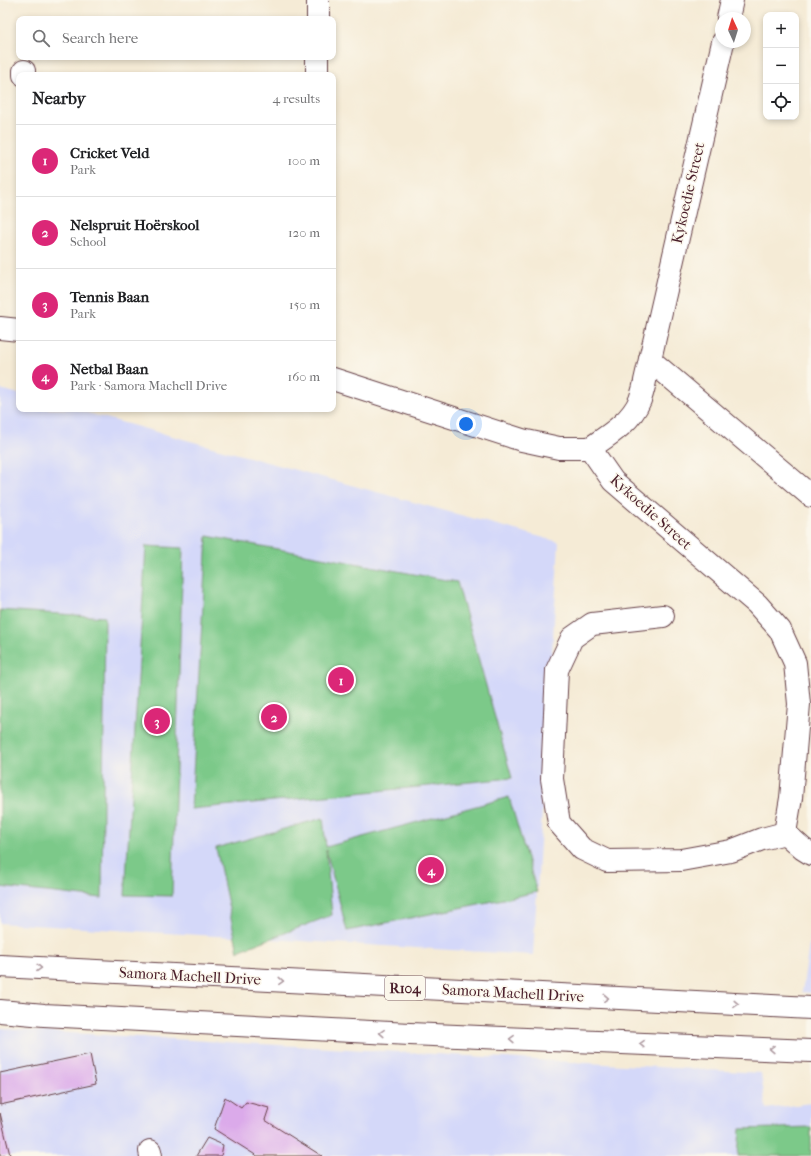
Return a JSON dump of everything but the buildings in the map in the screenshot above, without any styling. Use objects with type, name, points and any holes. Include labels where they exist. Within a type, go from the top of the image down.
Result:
[{"type":"main road","points":[[318,0],[318,16]]},
{"type":"main road","points":[[729,12],[732,0]]},
{"type":"main road","name":"Kykoedie Street","points":[[722,48],[640,401],[629,418],[612,433],[590,448],[613,481],[757,604],[780,630],[795,663],[799,704],[791,798],[785,833]]},
{"type":"main road","points":[[317,60],[317,72]]},
{"type":"main road","points":[[0,328],[16,330]]},
{"type":"main road","points":[[650,360],[811,496]]},
{"type":"main road","points":[[336,380],[522,440],[559,448],[590,448]]},
{"type":"main road","points":[[663,616],[592,624],[572,638],[557,670],[552,779],[559,823],[582,849],[607,861],[681,860],[731,851],[762,839],[785,833],[811,854]]},
{"type":"main road","name":"Samora Machell Drive","points":[[0,966],[811,1008]]},
{"type":"main road","points":[[0,1011],[44,1015],[410,1034],[811,1051]]},
{"type":"shaded area","points":[[0,389],[16,393],[16,412],[84,412],[559,542],[533,955],[0,923]]},
{"type":"shaded area","points":[[811,931],[811,993],[802,992]]},
{"type":"shaded area","points":[[0,1029],[761,1073],[766,1109],[811,1103],[811,1156],[0,1156]]},
{"type":"green space","points":[[207,536],[457,582],[512,778],[191,809]]},
{"type":"green space","points":[[146,546],[183,548],[172,896],[125,895]]},
{"type":"green space","points":[[0,610],[105,617],[102,898],[0,887]]},
{"type":"green space","points":[[509,797],[537,892],[347,931],[326,850],[332,915],[238,951],[216,848],[323,818],[326,847]]},
{"type":"green space","points":[[811,1127],[811,1156],[738,1156],[740,1129]]},
{"type":"place","name":"Cricket Veld","points":[[341,680]]},
{"type":"place","name":"Nelspruit Hoërskool","points":[[274,717]]},
{"type":"place","name":"Tennis Baan","points":[[157,721]]},
{"type":"place","name":"Netbal Baan","points":[[431,870]]}]
